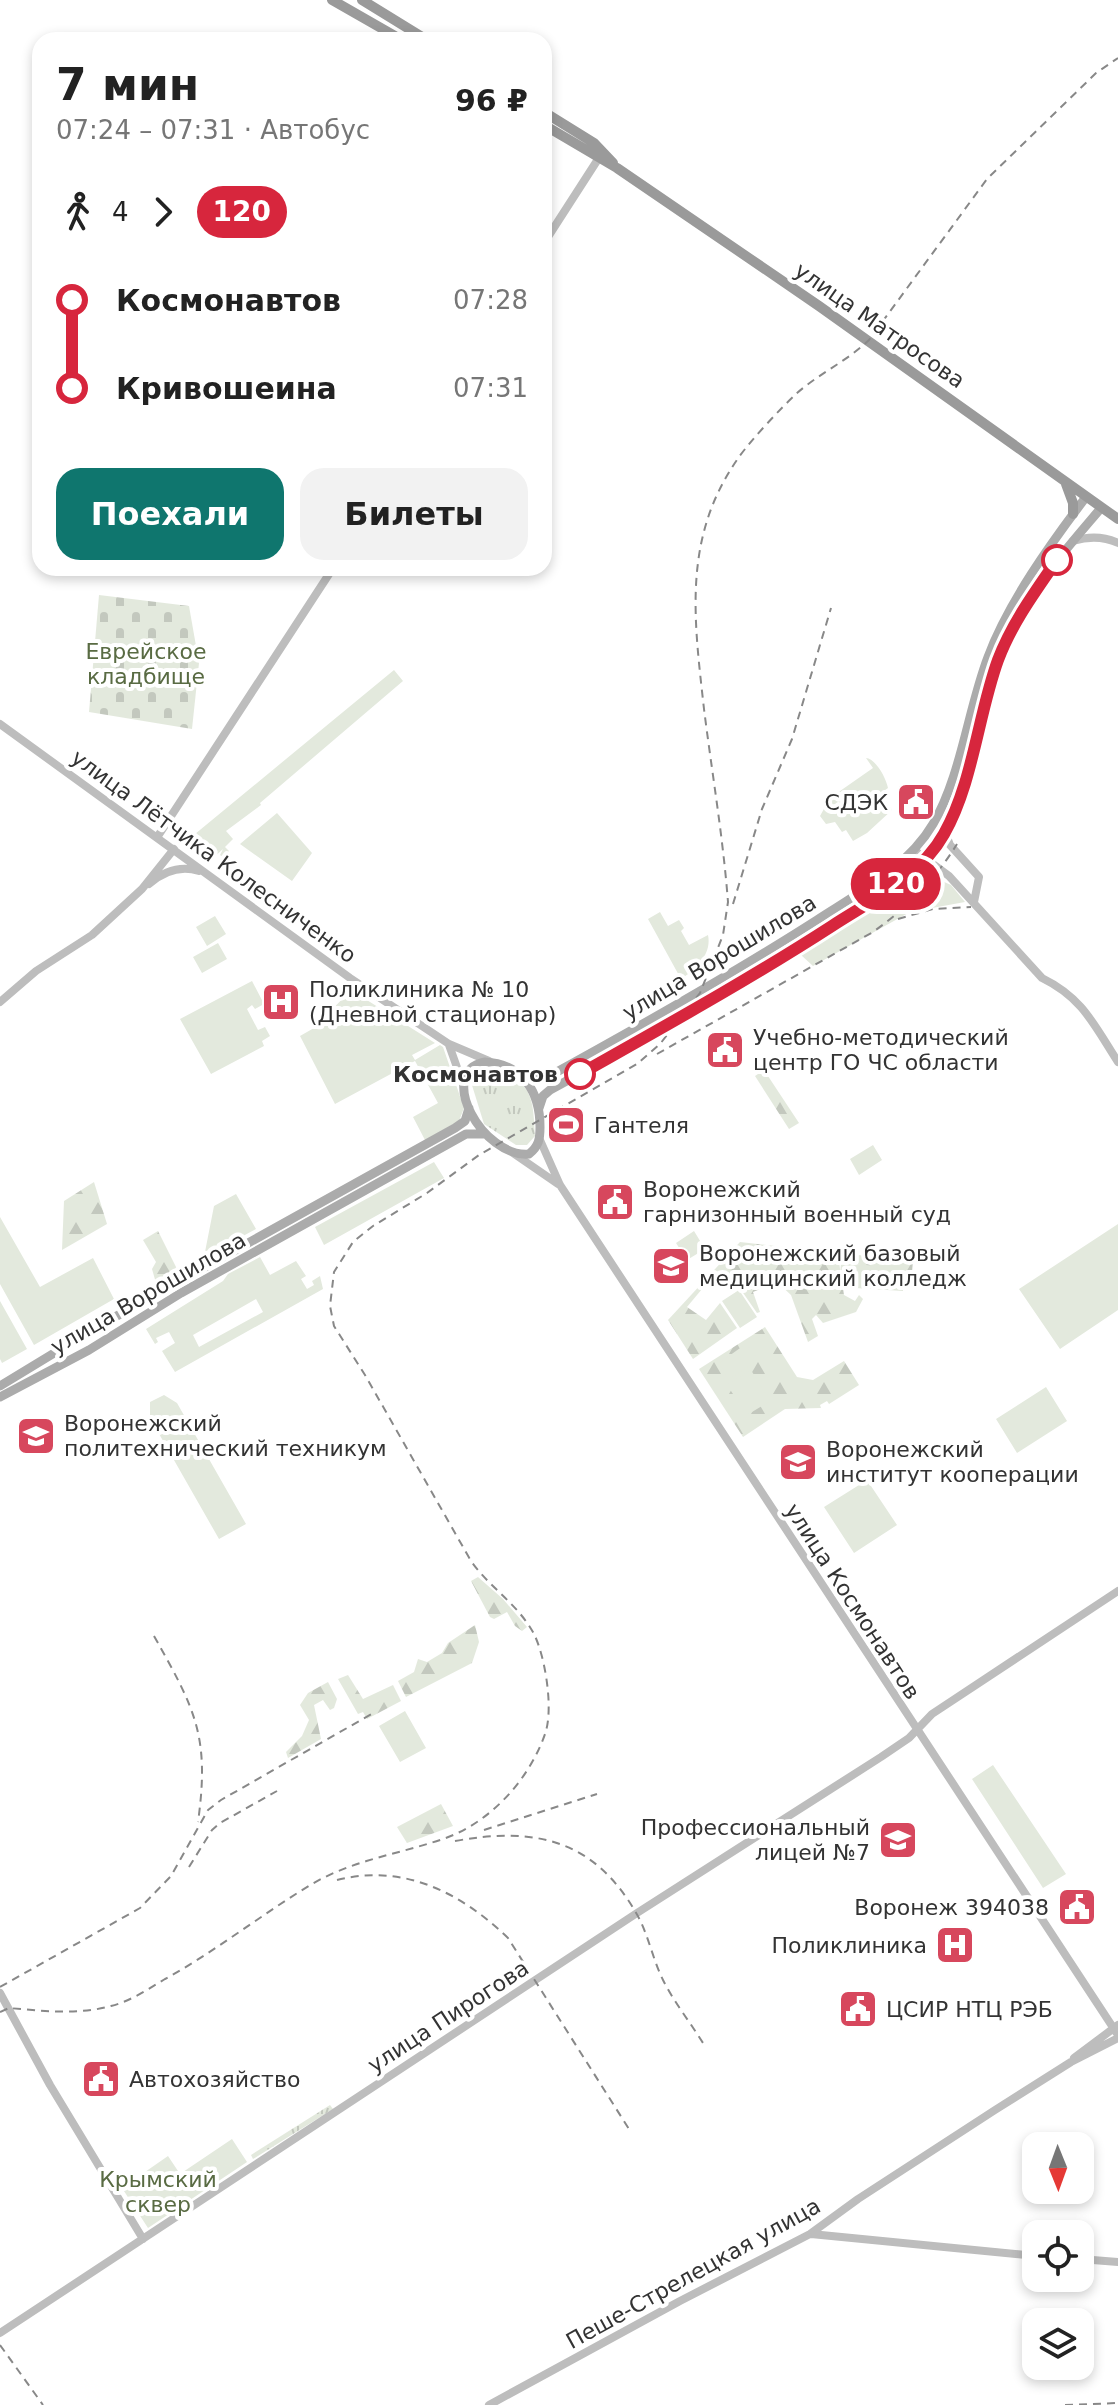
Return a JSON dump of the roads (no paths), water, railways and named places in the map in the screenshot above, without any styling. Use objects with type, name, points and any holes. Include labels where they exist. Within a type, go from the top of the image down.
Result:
[{"type":"highway","points":[[362,0],[414,32]]},
{"type":"highway","points":[[339,2],[389,32]]},
{"type":"highway","name":"улица Матросова","points":[[552,118],[617,168],[858,333],[1118,519]]},
{"type":"highway","name":"улица Матросова","points":[[552,129],[601,155]]},
{"type":"highway","points":[[1065,482],[1073,503],[1073,514]]},
{"type":"main road","name":"улица Ворошилова","points":[[522,1078],[544,1079],[700,993],[844,902],[914,850],[941,810],[988,657],[1003,625],[1086,497]]},
{"type":"main road","name":"улица Ворошилова","points":[[539,1108],[543,1096],[550,1090],[726,993],[881,894],[926,859],[945,832],[957,804],[998,660],[1029,601],[1101,508]]},
{"type":"main road","points":[[494,1063],[522,1078],[534,1090],[539,1108],[540,1140],[529,1154],[512,1152],[483,1134],[469,1108],[464,1087],[467,1073],[477,1064],[494,1063]]},
{"type":"main road","name":"улица Ворошилова","points":[[0,1386],[76,1340],[455,1128],[465,1121],[469,1108]]},
{"type":"main road","name":"улица Ворошилова","points":[[0,1397],[84,1352],[181,1293],[429,1153],[466,1134],[483,1134]]},
{"type":"main road","points":[[76,1340],[84,1352]]},
{"type":"street","points":[[552,231],[601,155]]},
{"type":"street","points":[[1072,542],[1088,537],[1108,538],[1118,543]]},
{"type":"street","points":[[158,836],[328,576]]},
{"type":"street","name":"улица Лётчика Колесниченко","points":[[0,724],[350,978],[449,1044],[494,1063]]},
{"type":"street","points":[[945,832],[950,845],[979,877],[974,902]]},
{"type":"street","points":[[142,889],[174,849]]},
{"type":"street","points":[[914,850],[949,876],[1042,978],[1062,988],[1080,1004],[1118,1062]]},
{"type":"street","points":[[0,1002],[36,971],[92,935],[163,874],[189,868],[210,876]]},
{"type":"street","points":[[449,1044],[464,1087]]},
{"type":"street","name":"улица Космонавтов","points":[[540,1140],[560,1185],[1117,2031]]},
{"type":"street","name":"улица Космонавтов","points":[[512,1152],[560,1185]]},
{"type":"street","name":"улица Пирогова","points":[[0,2333],[637,1913],[775,1827],[909,1738],[932,1714],[1118,1591]]},
{"type":"street","points":[[0,1993],[50,2085],[143,2239]]},
{"type":"street","name":"Пеше-Стрелецкая улица","points":[[489,2405],[810,2234],[858,2199],[1117,2031]]},
{"type":"street","points":[[810,2234],[1022,2255]]},
{"type":"street","points":[[1094,2260],[1118,2262]]},
{"type":"railway","points":[[0,2012],[9,2008],[86,2011],[132,1998],[202,1957],[312,1884],[360,1863],[460,1832],[492,1811],[529,1768],[545,1734],[549,1711],[545,1669],[538,1644],[520,1614],[471,1561],[334,1326],[330,1306],[334,1272],[353,1242],[373,1226],[427,1193],[479,1155],[637,1064],[660,1044],[700,993],[723,935],[728,902],[704,709],[696,611],[700,548],[708,517],[721,487],[744,450],[789,400],[869,340],[987,179],[1096,73],[1118,58]]},
{"type":"railway","points":[[733,904],[762,809],[792,739],[831,608]]},
{"type":"railway","points":[[657,1054],[873,932],[920,892],[957,844]]},
{"type":"railway","points":[[898,919],[933,909],[971,907]]},
{"type":"railway","points":[[154,1636],[180,1684],[196,1724],[202,1767],[198,1822]]},
{"type":"railway","points":[[0,1987],[140,1908],[171,1876],[208,1810],[221,1800],[375,1712]]},
{"type":"railway","points":[[189,1867],[212,1830],[220,1823],[277,1791]]},
{"type":"railway","points":[[484,1830],[597,1794]]},
{"type":"railway","points":[[455,1841],[483,1837],[535,1838],[558,1843],[600,1867],[635,1911],[663,1980],[703,2043]]},
{"type":"railway","points":[[337,1880],[362,1876],[408,1879],[451,1895],[490,1922],[508,1938],[629,2129]]},
{"type":"railway","points":[[0,2345],[43,2405]]},
{"type":"railway","points":[[1065,2405],[1118,2403]]},
{"type":"place","name":"СДЭК","points":[[916,802]]},
{"type":"place","name":"Поликлиника № 10 (Дневной стационар)","points":[[281,1002]]},
{"type":"place","name":"Учебно-методический центр ГО ЧС области","points":[[725,1050]]},
{"type":"place","name":"Космонавтов","points":[[580,1074]]},
{"type":"place","name":"Гантеля","points":[[566,1125]]},
{"type":"place","name":"Воронежский гарнизонный военный суд","points":[[615,1202]]},
{"type":"place","name":"Воронежский базовый медицинский колледж","points":[[671,1266]]},
{"type":"place","name":"Воронежский политехнический техникум","points":[[36,1436]]},
{"type":"place","name":"Воронежский институт кооперации","points":[[798,1462]]},
{"type":"place","name":"Профессиональный лицей №7","points":[[898,1840]]},
{"type":"place","name":"Воронеж 394038","points":[[1077,1907]]},
{"type":"place","name":"Поликлиника","points":[[955,1945]]},
{"type":"place","name":"ЦСИР НТЦ РЭБ","points":[[858,2009]]},
{"type":"place","name":"Автохозяйство","points":[[101,2079]]},
{"type":"park label","name":"Еврейское кладбище","points":[[146,664]]},
{"type":"park label","name":"Крымский сквер","points":[[158,2192]]}]
